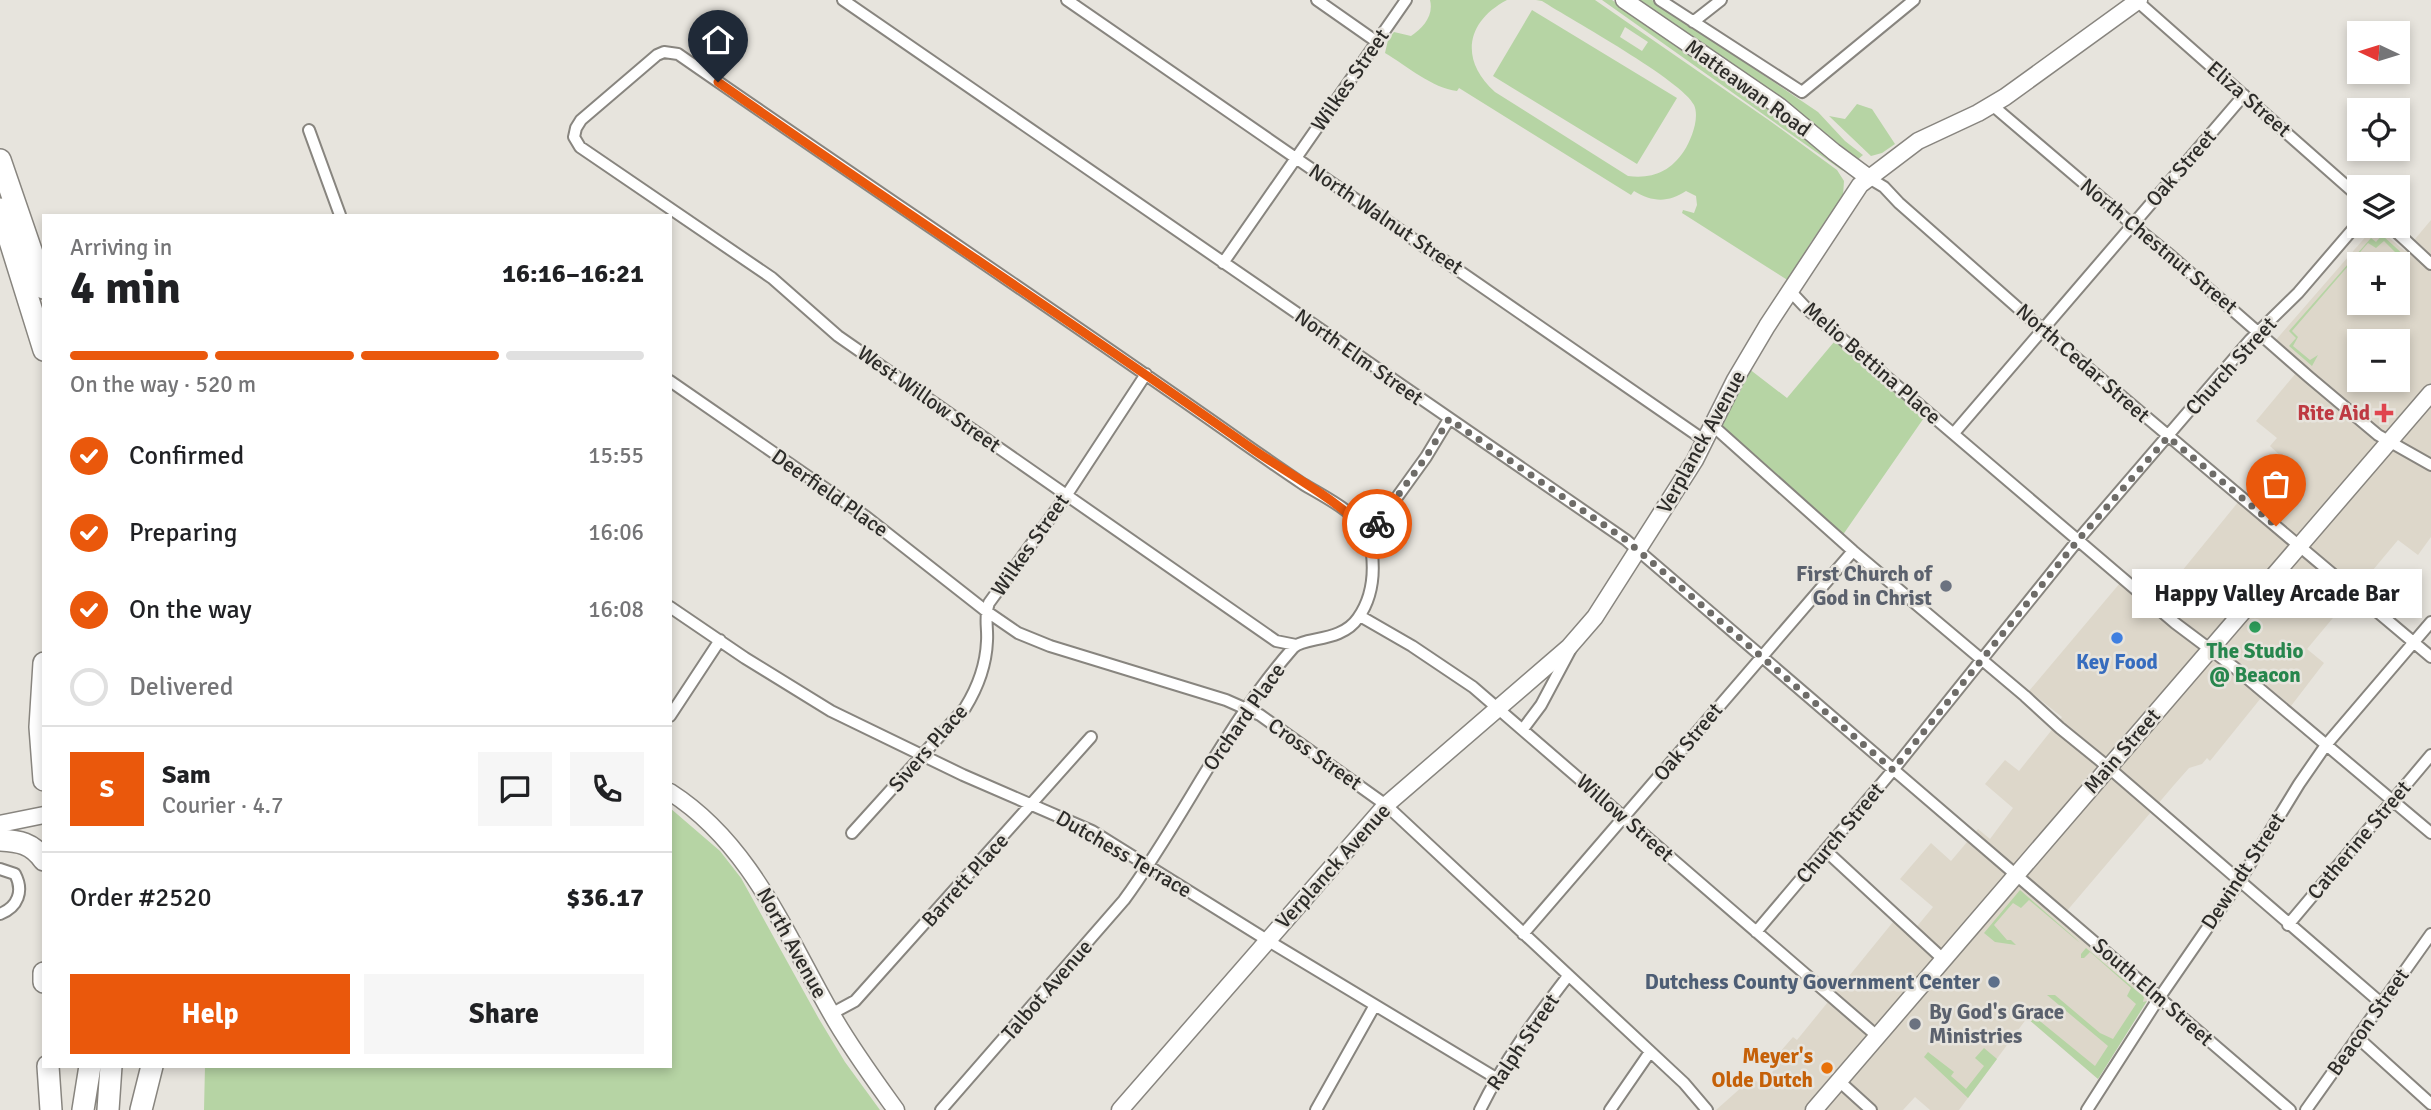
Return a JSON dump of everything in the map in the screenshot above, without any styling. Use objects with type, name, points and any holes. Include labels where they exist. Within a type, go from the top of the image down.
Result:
[{"type":"highway","points":[[0,160],[42,281]]},
{"type":"highway","points":[[0,209],[42,343]]},
{"type":"highway","points":[[38,329],[42,354]]},
{"type":"highway","points":[[42,695],[42,754]]},
{"type":"highway","points":[[0,840],[24,843],[42,858]]},
{"type":"highway","points":[[48,1068],[51,1110]]},
{"type":"highway","points":[[83,1110],[90,1068]]},
{"type":"highway","points":[[108,1110],[111,1068]]},
{"type":"highway","points":[[141,1110],[152,1068]]},
{"type":"street","name":"North Elm Street","points":[[843,0],[1638,550],[2016,874]]},
{"type":"street","name":"North Walnut Street","points":[[1068,0],[1704,440]]},
{"type":"street","points":[[1317,0],[1377,42]]},
{"type":"street","name":"Wilkes Street","points":[[1223,263],[1406,0]]},
{"type":"street","name":"Matteawan Road","points":[[1624,0],[1779,106],[1869,178]]},
{"type":"street","points":[[1660,0],[1802,92],[1914,0]]},
{"type":"street","points":[[1693,22],[1721,0]]},
{"type":"street","name":"Verplanck Avenue","points":[[1120,1110],[1386,805],[1575,639],[1595,617],[1695,460],[1735,380],[1860,185],[1918,141],[1992,105],[2138,1]]},
{"type":"street","name":"Eliza Street","points":[[2138,1],[2347,187]]},
{"type":"street","name":"West Willow Street","points":[[1146,374],[678,54],[664,52],[657,55],[581,120],[576,128],[574,137],[580,147],[772,278],[838,336],[1276,640],[1296,645]]},
{"type":"street","name":"Oak Street","points":[[1954,433],[2245,95]]},
{"type":"street","name":"North Chestnut Street","points":[[1992,105],[2171,256],[2328,394],[2378,435],[2431,465]]},
{"type":"street","points":[[309,130],[341,214]]},
{"type":"street","name":"North Cedar Street","points":[[1869,178],[1884,187],[2043,330],[2168,437],[2431,657]]},
{"type":"street","name":"Church Street","points":[[1756,932],[1893,770],[2078,540],[2259,332],[2298,293],[2347,236]]},
{"type":"street","points":[[2403,238],[2431,264]]},
{"type":"street","name":"Melio Bettina Place","points":[[1791,292],[1807,309],[2078,540],[2431,833]]},
{"type":"street","name":"Wilkes Street","points":[[986,611],[1146,374]]},
{"type":"street","points":[[1146,374],[1272,463],[1348,512],[1363,525],[1373,554],[1373,573],[1369,594],[1360,616]]},
{"type":"street","name":"Deerfield Place","points":[[672,382],[865,516],[986,611]]},
{"type":"street","name":"Main Street","points":[[1814,1110],[2431,393]]},
{"type":"street","points":[[1368,536],[1426,457],[1449,419]]},
{"type":"street","points":[[1712,425],[1853,551],[2381,1003]]},
{"type":"street","name":"Oak Street","points":[[1524,934],[1853,551]]},
{"type":"street","name":"Dutchess Terrace","points":[[672,608],[831,711],[963,775],[1092,831],[1496,1078]]},
{"type":"street","name":"Cross Street","points":[[986,611],[1018,633],[1050,646],[1245,707],[1386,805],[1684,1083],[1707,1110]]},
{"type":"street","name":"Sivers Place","points":[[852,833],[965,708],[978,686],[986,659],[986,611]]},
{"type":"street","name":"Orchard Place","points":[[1149,866],[1245,707],[1296,645],[1336,635],[1351,627],[1360,616]]},
{"type":"street","name":"Willow Street","points":[[1360,616],[1412,646],[1473,687],[1877,1036]]},
{"type":"street","name":"Dewindt Street","points":[[2087,1110],[2239,882],[2326,745],[2431,622]]},
{"type":"street","points":[[1522,729],[1541,705],[1563,668],[1575,639]]},
{"type":"street","points":[[672,713],[720,640]]},
{"type":"street","name":"Barrett Place","points":[[831,1014],[855,1001],[1034,804],[1091,737]]},
{"type":"street","name":"Catherine Street","points":[[2288,925],[2431,755]]},
{"type":"street","name":"North Avenue","points":[[672,794],[715,827],[748,866],[831,1014],[896,1110]]},
{"type":"street","points":[[0,824],[42,815]]},
{"type":"street","points":[[1825,850],[1943,959]]},
{"type":"street","name":"Talbot Avenue","points":[[941,1110],[1124,901],[1149,866]]},
{"type":"street","points":[[0,869],[15,874],[19,892],[13,907],[0,914]]},
{"type":"street","name":"South Elm Street","points":[[2016,874],[2290,1110]]},
{"type":"street","name":"Beacon Street","points":[[2306,1110],[2431,934]]},
{"type":"street","name":"Ralph Street","points":[[1480,1110],[1496,1078],[1525,1032],[1568,975]]},
{"type":"street","points":[[1315,1110],[1375,1005]]},
{"type":"street","points":[[2357,1037],[2431,1104]]},
{"type":"street","points":[[1610,1110],[1650,1052]]},
{"type":"street","points":[[1839,1081],[1871,1110]]},
{"type":"shaded area","points":[[2431,220],[2431,537],[2418,555],[2398,540],[2307,649],[2324,663],[2291,706],[2269,688],[2210,761],[2207,758],[2202,764],[2189,768],[2060,919],[2149,997],[2098,1079],[2027,1018],[1959,1110],[1930,1110],[1915,1097],[1903,1110],[1716,1110],[1752,1078],[1761,1085],[1779,1064],[1774,1059],[1793,1037],[1797,1040],[1893,922],[1909,936],[1933,907],[1900,879],[1931,843],[1951,861],[1978,829],[1990,839],[2013,808],[1985,784],[2005,760],[2019,771],[2062,717],[2029,691],[2120,583],[2151,609],[2239,501],[2248,508],[2287,462],[2270,446],[2277,438],[2256,421],[2296,373],[2268,349],[2347,258],[2347,315],[2410,315],[2410,252],[2352,252],[2365,238],[2389,238],[2405,251]]},
{"type":"green space","points":[[1430,0],[1507,0],[1482,19],[1472,43],[1476,68],[1484,80],[1495,92],[1628,176],[1660,173],[1679,158],[1687,146],[1695,122],[1694,105],[1670,81],[1648,66],[1542,1],[1536,0],[1595,0],[1837,170],[1844,181],[1843,196],[1811,242],[1789,281],[1682,213],[1683,210],[1694,213],[1696,196],[1686,191],[1673,198],[1660,200],[1634,191],[1631,195],[1459,88],[1457,91],[1438,86],[1385,53],[1388,40],[1394,32],[1411,36],[1426,21],[1431,6]],"holes":[[[1625,27],[1648,42],[1642,51],[1620,37]]]},
{"type":"green space","points":[[1602,0],[1612,0],[1775,110],[1838,163],[1843,171]]},
{"type":"green space","points":[[1633,0],[1652,0],[1818,112],[1845,141],[1863,155],[1856,161],[1848,156],[1845,149],[1779,98]]},
{"type":"green space","points":[[1532,10],[1677,98],[1637,164],[1493,76]]},
{"type":"green space","points":[[1857,104],[1872,109],[1895,144],[1882,153],[1871,156],[1829,116],[1845,119]]},
{"type":"green space","points":[[2371,238],[2376,242],[2379,238],[2385,238],[2401,252],[2395,252],[2384,241],[2376,248],[2368,243],[2359,252]]},
{"type":"green space","points":[[2347,265],[2292,331],[2298,337],[2293,346],[2310,360],[2318,355],[2312,366],[2289,346],[2296,338],[2289,331]]},
{"type":"green space","points":[[1839,336],[1928,412],[1840,539],[1712,425],[1744,365],[1787,398]]},
{"type":"green space","points":[[672,810],[720,851],[741,878],[819,1019],[845,1062],[880,1110],[204,1110],[205,1068],[672,1068]]},
{"type":"green space","points":[[2020,890],[2080,943],[2029,900],[2021,908],[2013,903],[1994,925],[2007,940],[2016,945],[1995,942],[1984,933]]},
{"type":"green space","points":[[2086,948],[2144,997],[2143,1002],[2147,1001],[2098,1079],[2027,1018],[2030,1013],[2095,1066],[2108,1046],[2047,995],[2055,995],[2100,1033],[2113,1039],[2136,1004],[2127,996],[2131,988],[2090,952],[2081,958]]},
{"type":"green space","points":[[1984,1048],[1997,1059],[1968,1098],[1924,1057],[1928,1052],[1954,1072],[1951,1076],[1966,1089],[1984,1066],[1975,1058]]},
{"type":"way so far","points":[[1377,524],[1426,457],[1449,419],[1626,540],[1893,770],[2078,540],[2168,437],[2276,526]]},
{"type":"place","name":"Rite Aid","points":[[2384,413]]},
{"type":"place","name":"Happy Valley Arcade Bar","points":[[2276,526]]},
{"type":"place","name":"First Church of God in Christ","points":[[1946,586]]},
{"type":"place","name":"The Studio @ Beacon","points":[[2255,627]]},
{"type":"place","name":"Key Food","points":[[2117,638]]},
{"type":"place","name":"Dutchess County Government Center","points":[[1994,982]]},
{"type":"place","name":"By God's Grace Ministries","points":[[1915,1024]]},
{"type":"place","name":"Meyer's Olde Dutch","points":[[1827,1068]]},
{"type":"route","points":[[718,82],[1272,463],[1348,512],[1363,525],[1368,536],[1377,524]]}]
